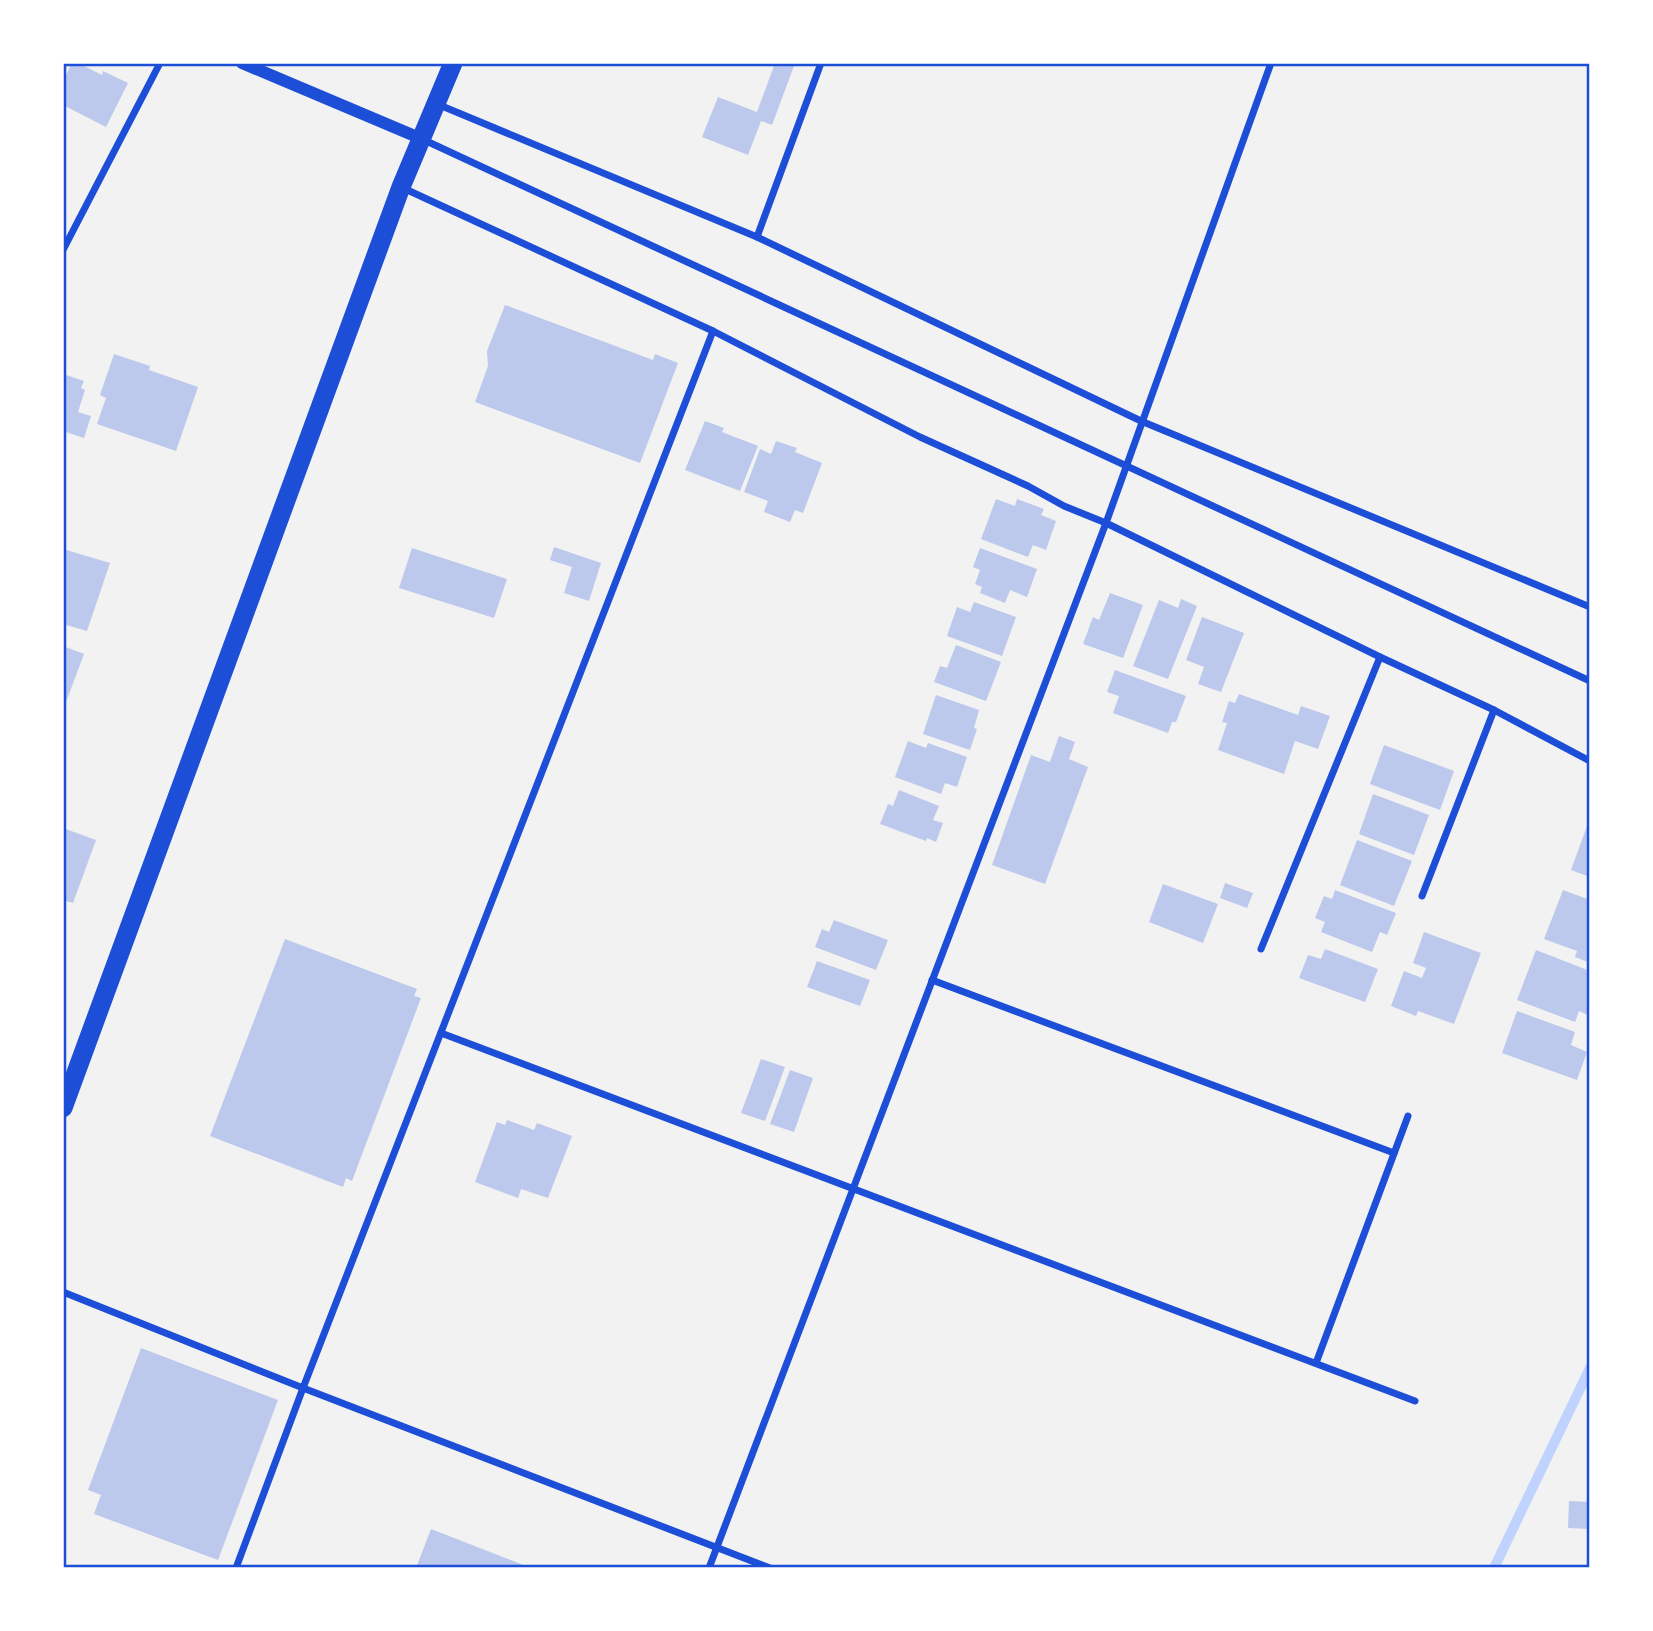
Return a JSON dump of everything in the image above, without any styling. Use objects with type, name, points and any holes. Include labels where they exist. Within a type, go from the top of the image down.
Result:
[{"type":"highway","points":[[63,1108],[401,187],[453,63]]},
{"type":"street","points":[[63,250],[160,63]]},
{"type":"street","points":[[242,63],[422,139],[1590,681]]},
{"type":"street","points":[[757,237],[821,63]]},
{"type":"street","points":[[709,1568],[1106,523],[1271,63]]},
{"type":"street","points":[[437,103],[757,237],[1141,421],[1590,607]]},
{"type":"street","points":[[401,187],[713,331],[920,437],[1028,486],[1064,506],[1106,523],[1494,710],[1590,761]]},
{"type":"street","points":[[236,1568],[303,1388],[713,331]]},
{"type":"street","points":[[1261,949],[1380,657]]},
{"type":"street","points":[[1422,896],[1494,710]]},
{"type":"street","points":[[932,981],[1394,1153]]},
{"type":"street","points":[[441,1033],[1415,1401]]},
{"type":"street","points":[[1315,1363],[1408,1116]]},
{"type":"street","points":[[63,1292],[303,1388],[770,1568]]},
{"type":"building","points":[[72,63],[78,63],[102,75],[103,71],[128,83],[106,127],[63,105],[63,81]]},
{"type":"building","points":[[775,63],[794,66],[772,125],[761,121],[748,155],[702,137],[718,97],[757,112]]},
{"type":"building","points":[[505,305],[653,360],[655,354],[678,363],[640,463],[475,402],[488,366],[487,351]]},
{"type":"building","points":[[114,354],[198,387],[176,451],[97,424],[106,398],[100,395]]},
{"type":"building","points":[[63,374],[84,381],[81,388],[85,390],[78,412],[91,416],[84,438],[63,431]]},
{"type":"building","points":[[705,421],[724,428],[722,432],[758,446],[740,491],[685,470]]},
{"type":"building","points":[[776,441],[797,448],[795,452],[822,463],[803,513],[795,510],[790,522],[764,512],[768,501],[744,492],[760,449],[771,454]]},
{"type":"building","points":[[996,499],[1015,506],[1017,499],[1044,509],[1041,515],[1056,521],[1046,550],[1033,545],[1028,557],[981,539]]},
{"type":"building","points":[[554,547],[601,563],[589,601],[564,593],[572,567],[550,560]]},
{"type":"building","points":[[412,548],[507,579],[494,618],[399,588]]},
{"type":"building","points":[[980,548],[1037,569],[1027,597],[1010,590],[1005,603],[980,593],[982,587],[975,584],[980,570],[973,567]]},
{"type":"building","points":[[63,549],[110,563],[87,631],[63,624]]},
{"type":"building","points":[[1110,593],[1143,605],[1123,658],[1083,644],[1093,617],[1099,620]]},
{"type":"building","points":[[1181,599],[1197,606],[1168,679],[1133,666],[1159,600],[1178,608]]},
{"type":"building","points":[[974,602],[1016,617],[1002,656],[947,636],[957,607],[970,612]]},
{"type":"building","points":[[1202,617],[1244,633],[1221,692],[1198,684],[1204,667],[1186,660]]},
{"type":"building","points":[[956,645],[1001,662],[986,701],[934,682],[940,666],[947,668]]},
{"type":"building","points":[[63,646],[84,654],[63,710]]},
{"type":"building","points":[[1115,670],[1186,696],[1176,722],[1172,722],[1168,733],[1113,713],[1119,696],[1107,692]]},
{"type":"building","points":[[1239,694],[1298,715],[1301,706],[1330,716],[1318,749],[1295,741],[1284,774],[1218,750],[1227,723],[1222,722],[1229,701],[1235,703]]},
{"type":"building","points":[[936,695],[979,710],[974,728],[977,729],[970,750],[923,734]]},
{"type":"building","points":[[1059,736],[1075,742],[1069,759],[1088,767],[1045,884],[992,865],[1031,755],[1050,762]]},
{"type":"building","points":[[908,741],[926,748],[928,743],[967,757],[957,787],[945,783],[941,794],[895,777]]},
{"type":"building","points":[[1384,745],[1454,771],[1440,810],[1370,784]]},
{"type":"building","points":[[899,790],[939,806],[933,820],[943,823],[936,842],[927,838],[926,841],[880,824],[888,804],[893,806]]},
{"type":"building","points":[[1373,794],[1429,815],[1414,855],[1359,834]]},
{"type":"building","points":[[1587,826],[1590,827],[1590,877],[1571,870]]},
{"type":"building","points":[[63,828],[96,840],[73,903],[63,900]]},
{"type":"building","points":[[1357,840],[1412,861],[1394,906],[1340,885]]},
{"type":"building","points":[[1225,883],[1253,893],[1247,908],[1220,898]]},
{"type":"building","points":[[1163,884],[1218,904],[1203,943],[1149,922]]},
{"type":"building","points":[[1335,890],[1396,913],[1387,935],[1380,932],[1372,952],[1321,932],[1325,922],[1315,918],[1324,896],[1332,899]]},
{"type":"building","points":[[1563,890],[1590,900],[1590,963],[1575,957],[1577,951],[1544,939]]},
{"type":"building","points":[[834,920],[888,940],[876,970],[815,947],[822,929],[829,932]]},
{"type":"building","points":[[1424,932],[1481,953],[1454,1024],[1418,1011],[1416,1016],[1391,1006],[1404,971],[1422,978],[1426,968],[1413,963]]},
{"type":"building","points":[[285,939],[417,989],[414,996],[421,998],[352,1181],[346,1178],[343,1187],[210,1136]]},
{"type":"building","points":[[1325,949],[1378,969],[1365,1002],[1299,978],[1308,955],[1321,959]]},
{"type":"building","points":[[1536,950],[1590,971],[1588,1015],[1579,1011],[1575,1022],[1517,1000]]},
{"type":"building","points":[[817,961],[870,980],[860,1006],[807,987]]},
{"type":"building","points":[[1517,1011],[1575,1032],[1571,1045],[1587,1052],[1577,1080],[1502,1053]]},
{"type":"building","points":[[761,1059],[785,1067],[765,1121],[741,1113]]},
{"type":"building","points":[[790,1070],[813,1078],[794,1132],[770,1124]]},
{"type":"building","points":[[507,1120],[534,1130],[537,1123],[572,1136],[548,1198],[521,1189],[518,1198],[475,1182],[497,1122],[505,1125]]},
{"type":"building","points":[[141,1348],[278,1400],[218,1560],[94,1514],[101,1495],[88,1490]]},
{"type":"building","points":[[1569,1501],[1590,1502],[1590,1529],[1568,1528]]},
{"type":"building","points":[[431,1529],[531,1568],[416,1568]]},
{"type":"waterway","points":[[1494,1568],[1590,1368]]}]
